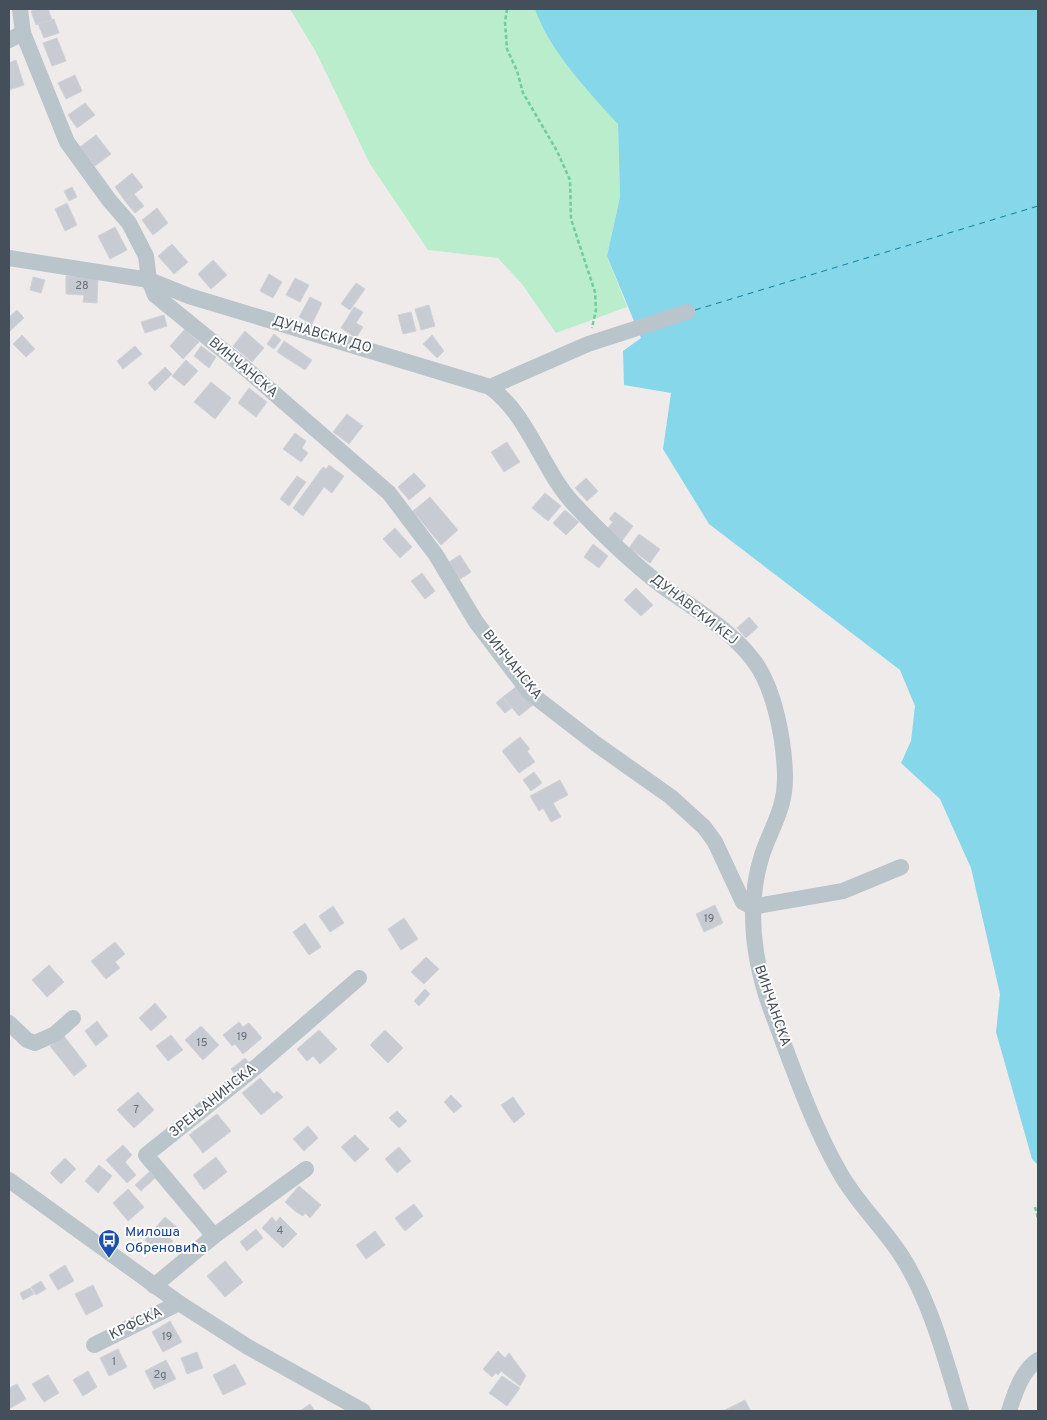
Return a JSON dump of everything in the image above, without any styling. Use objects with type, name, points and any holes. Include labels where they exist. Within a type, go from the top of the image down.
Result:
[{"type":"street","name":"ВИНЧАНСКА","points":[[20,9],[16,37],[67,142],[109,200],[129,223],[146,256],[151,289],[160,300],[245,368],[389,493],[436,555],[476,622],[530,693],[671,797],[704,827],[715,842],[743,902],[752,907],[758,968],[815,1122],[850,1190],[901,1255],[923,1297],[961,1411]]},
{"type":"street","name":"ДУНАВСКИ ДО","points":[[9,258],[149,280],[189,296],[490,387]]},
{"type":"street","points":[[490,387],[588,344],[687,312]]},
{"type":"street","name":"ДУНАВСКИ КЕЈ","points":[[490,387],[516,412],[557,482],[575,505],[657,582],[724,631],[747,653],[760,670],[777,718],[785,780],[783,805],[762,856],[752,907]]},
{"type":"street","points":[[752,907],[843,891],[901,867]]},
{"type":"street","name":"ЗРЕЊАНИНСКА","points":[[214,1236],[146,1154],[256,1067],[359,978]]},
{"type":"street","points":[[9,1023],[27,1040],[35,1043],[46,1039],[73,1018]]},
{"type":"street","points":[[154,1286],[214,1236],[306,1169]]},
{"type":"street","points":[[9,1180],[179,1303],[248,1347],[363,1411]]},
{"type":"street","name":"КРФСКА","points":[[94,1345],[179,1303]]},
{"type":"street","points":[[1009,1411],[1022,1378],[1031,1364],[1038,1360]]},
{"type":"path","points":[[507,9],[505,22],[507,49],[517,71],[521,87],[543,131],[557,151],[570,180],[571,219],[595,292],[596,310],[588,344]]},
{"type":"path","points":[[1035,1207],[1038,1218]]},
{"type":"green space","points":[[290,9],[535,9],[618,124],[620,197],[607,256],[627,307],[556,333],[522,284],[498,258],[428,250],[370,164],[316,52]]},
{"type":"water","points":[[535,9],[1038,9],[1038,1165],[1032,1159],[996,1032],[1000,994],[971,868],[940,799],[901,763],[911,741],[915,706],[900,670],[709,524],[663,449],[671,393],[624,385],[623,351],[641,338],[607,256],[620,197],[618,124],[570,70],[550,40]]},
{"type":"building","points":[[48,9],[52,20],[36,25],[31,11]]},
{"type":"building","points":[[54,19],[59,33],[44,38],[38,24]]},
{"type":"building","points":[[57,38],[66,61],[52,66],[43,43]]},
{"type":"building","points":[[16,60],[24,85],[9,90],[9,63]]},
{"type":"building","points":[[75,75],[82,91],[66,99],[58,83]]},
{"type":"building","points":[[85,103],[95,115],[77,128],[68,115]]},
{"type":"building","points":[[96,135],[111,154],[95,166],[80,147]]},
{"type":"building","points":[[132,173],[143,187],[125,201],[115,187]]},
{"type":"building","points":[[72,187],[77,197],[69,201],[64,191]]},
{"type":"building","points":[[134,194],[144,206],[135,213],[125,201]]},
{"type":"building","points":[[67,203],[77,225],[65,231],[55,209]]},
{"type":"building","points":[[157,208],[168,223],[153,235],[142,220]]},
{"type":"building","points":[[115,227],[127,250],[110,259],[98,236]]},
{"type":"building","points":[[172,244],[188,262],[174,274],[158,256]]},
{"type":"building","points":[[213,260],[227,275],[211,289],[198,274]]},
{"type":"building","points":[[269,274],[282,282],[273,298],[260,291]]},
{"type":"building","points":[[66,276],[98,277],[97,303],[83,302],[84,295],[66,294]]},
{"type":"building","points":[[33,277],[45,280],[41,293],[30,290]]},
{"type":"building","points":[[295,278],[309,285],[300,302],[286,295]]},
{"type":"building","points":[[356,283],[365,289],[350,310],[341,304]]},
{"type":"building","points":[[310,297],[322,303],[312,324],[299,317]]},
{"type":"building","points":[[429,305],[435,326],[421,330],[415,309]]},
{"type":"building","points":[[354,307],[363,312],[356,323],[363,327],[356,338],[341,328]]},
{"type":"building","points":[[17,310],[24,318],[9,332],[9,317]]},
{"type":"building","points":[[411,312],[416,331],[403,334],[398,315]]},
{"type":"building","points":[[164,315],[167,326],[145,333],[141,322]]},
{"type":"building","points":[[185,329],[199,342],[183,359],[170,346]]},
{"type":"building","points":[[245,331],[264,348],[252,362],[233,346]]},
{"type":"building","points":[[274,334],[281,340],[274,349],[267,344]]},
{"type":"building","points":[[22,335],[35,349],[26,357],[13,344]]},
{"type":"building","points":[[432,335],[444,351],[437,358],[423,344]]},
{"type":"building","points":[[284,341],[312,360],[305,370],[277,352]]},
{"type":"building","points":[[135,346],[142,354],[123,369],[117,361]]},
{"type":"building","points":[[201,346],[216,357],[209,368],[194,356]]},
{"type":"building","points":[[186,360],[198,371],[184,386],[172,376]]},
{"type":"building","points":[[165,367],[172,374],[155,391],[148,383]]},
{"type":"building","points":[[211,382],[231,398],[215,419],[194,402]]},
{"type":"building","points":[[249,388],[267,402],[256,417],[238,403]]},
{"type":"building","points":[[347,414],[363,426],[349,444],[333,432]]},
{"type":"building","points":[[295,433],[306,441],[302,448],[308,453],[301,462],[283,449]]},
{"type":"building","points":[[507,442],[520,462],[504,472],[491,452]]},
{"type":"building","points":[[329,465],[344,476],[332,493],[324,487],[303,516],[293,508],[323,467],[326,469]]},
{"type":"building","points":[[414,473],[426,486],[409,500],[398,487]]},
{"type":"building","points":[[297,476],[306,482],[289,506],[280,499]]},
{"type":"building","points":[[586,478],[598,491],[587,501],[575,488]]},
{"type":"building","points":[[545,493],[561,506],[548,521],[532,508]]},
{"type":"building","points":[[430,497],[458,530],[441,545],[413,511]]},
{"type":"building","points":[[565,510],[579,522],[566,535],[553,523]]},
{"type":"building","points":[[615,512],[633,526],[622,541],[607,529],[613,522],[609,519]]},
{"type":"building","points":[[395,528],[412,547],[400,558],[383,539]]},
{"type":"building","points":[[639,534],[660,549],[650,563],[629,548]]},
{"type":"building","points":[[593,544],[608,556],[599,568],[584,557]]},
{"type":"building","points":[[460,555],[471,572],[460,579],[449,562]]},
{"type":"building","points":[[422,573],[435,591],[425,599],[411,581]]},
{"type":"building","points":[[636,588],[653,605],[641,616],[624,600]]},
{"type":"building","points":[[749,617],[758,627],[746,638],[737,628]]},
{"type":"building","points":[[517,686],[533,705],[519,716],[503,697]]},
{"type":"building","points":[[503,697],[512,708],[505,713],[496,703]]},
{"type":"building","points":[[520,737],[530,749],[527,751],[535,762],[519,773],[502,751]]},
{"type":"building","points":[[534,772],[542,783],[531,791],[523,780]]},
{"type":"building","points":[[560,780],[568,795],[553,803],[561,817],[551,822],[543,808],[539,811],[530,796]]},
{"type":"building","points":[[715,905],[723,923],[704,932],[696,914]]},
{"type":"building","points":[[333,906],[344,923],[330,932],[319,916]]},
{"type":"building","points":[[404,918],[418,939],[401,950],[388,929]]},
{"type":"building","points":[[305,923],[321,947],[309,955],[293,932]]},
{"type":"building","points":[[115,942],[125,954],[115,962],[120,968],[106,979],[91,961]]},
{"type":"building","points":[[426,957],[439,969],[424,984],[411,972]]},
{"type":"building","points":[[49,965],[64,982],[47,997],[32,980]]},
{"type":"building","points":[[425,989],[430,994],[419,1006],[414,1001]]},
{"type":"building","points":[[155,1003],[167,1017],[151,1031],[139,1018]]},
{"type":"building","points":[[97,1021],[108,1036],[96,1046],[85,1031]]},
{"type":"building","points":[[239,1022],[243,1027],[249,1023],[262,1038],[243,1054],[235,1044],[232,1046],[223,1035]]},
{"type":"building","points":[[201,1026],[219,1045],[203,1060],[185,1040]]},
{"type":"building","points":[[319,1030],[337,1049],[320,1064],[313,1056],[307,1061],[297,1049]]},
{"type":"building","points":[[385,1030],[403,1048],[388,1063],[370,1045]]},
{"type":"building","points":[[171,1035],[183,1050],[168,1061],[156,1046]]},
{"type":"building","points":[[64,1036],[87,1066],[74,1076],[50,1046]]},
{"type":"building","points":[[245,1058],[252,1066],[238,1078],[231,1069]]},
{"type":"building","points":[[260,1078],[274,1094],[277,1091],[283,1097],[261,1115],[242,1093]]},
{"type":"building","points":[[138,1092],[154,1110],[134,1128],[117,1110]]},
{"type":"building","points":[[451,1095],[462,1106],[454,1113],[444,1102]]},
{"type":"building","points":[[513,1097],[525,1114],[514,1123],[501,1105]]},
{"type":"building","points":[[397,1111],[407,1121],[399,1128],[389,1118]]},
{"type":"building","points":[[217,1114],[231,1131],[203,1153],[189,1135]]},
{"type":"building","points":[[308,1126],[318,1138],[304,1151],[293,1139]]},
{"type":"building","points":[[355,1135],[369,1149],[355,1162],[341,1147]]},
{"type":"building","points":[[123,1145],[132,1155],[125,1162],[136,1175],[127,1183],[106,1160]]},
{"type":"building","points":[[399,1147],[411,1161],[397,1173],[385,1159]]},
{"type":"building","points":[[216,1157],[227,1172],[204,1190],[193,1175]]},
{"type":"building","points":[[65,1158],[76,1169],[61,1184],[50,1173]]},
{"type":"building","points":[[99,1165],[112,1176],[98,1193],[85,1181]]},
{"type":"building","points":[[149,1172],[155,1178],[141,1191],[135,1185]]},
{"type":"building","points":[[299,1186],[321,1205],[310,1218],[305,1213],[303,1216],[295,1211],[285,1202]]},
{"type":"building","points":[[128,1189],[144,1207],[128,1221],[113,1203]]},
{"type":"building","points":[[414,1204],[423,1216],[405,1231],[395,1218]]},
{"type":"building","points":[[165,1217],[178,1228],[169,1238],[156,1227]]},
{"type":"building","points":[[272,1217],[276,1222],[280,1217],[297,1234],[283,1248],[262,1228]]},
{"type":"building","points":[[156,1227],[173,1241],[162,1254],[145,1240]]},
{"type":"building","points":[[256,1229],[263,1238],[247,1251],[240,1242]]},
{"type":"building","points":[[375,1231],[385,1245],[366,1259],[356,1245]]},
{"type":"building","points":[[225,1261],[243,1282],[225,1297],[207,1276]]},
{"type":"building","points":[[65,1265],[74,1281],[58,1290],[49,1275]]},
{"type":"building","points":[[41,1281],[46,1289],[36,1295],[31,1287]]},
{"type":"building","points":[[93,1285],[103,1306],[86,1315],[75,1294]]},
{"type":"building","points":[[30,1288],[34,1294],[23,1300],[20,1293]]},
{"type":"building","points":[[170,1321],[182,1342],[163,1352],[152,1332]]},
{"type":"building","points":[[118,1349],[127,1367],[109,1376],[100,1358]]},
{"type":"building","points":[[498,1351],[505,1358],[509,1353],[526,1376],[520,1386],[501,1371],[498,1375],[496,1373],[492,1377],[483,1369]]},
{"type":"building","points":[[197,1352],[203,1368],[187,1374],[181,1358]]},
{"type":"building","points":[[166,1360],[176,1379],[154,1389],[145,1371]]},
{"type":"building","points":[[235,1364],[246,1384],[223,1395],[213,1375]]},
{"type":"building","points":[[88,1371],[97,1387],[83,1396],[73,1380]]},
{"type":"building","points":[[48,1375],[59,1393],[44,1402],[32,1384]]},
{"type":"building","points":[[502,1376],[520,1388],[507,1406],[489,1393]]},
{"type":"building","points":[[17,1384],[26,1399],[9,1409],[9,1388]]},
{"type":"building","points":[[745,1400],[750,1410],[723,1411]]},
{"type":"building","points":[[310,1404],[315,1411],[300,1411]]},
{"type":"ferry route","points":[[695,310],[1038,206]]},
{"type":"place","name":"Милоша Обреновића","points":[[109,1259]]}]
